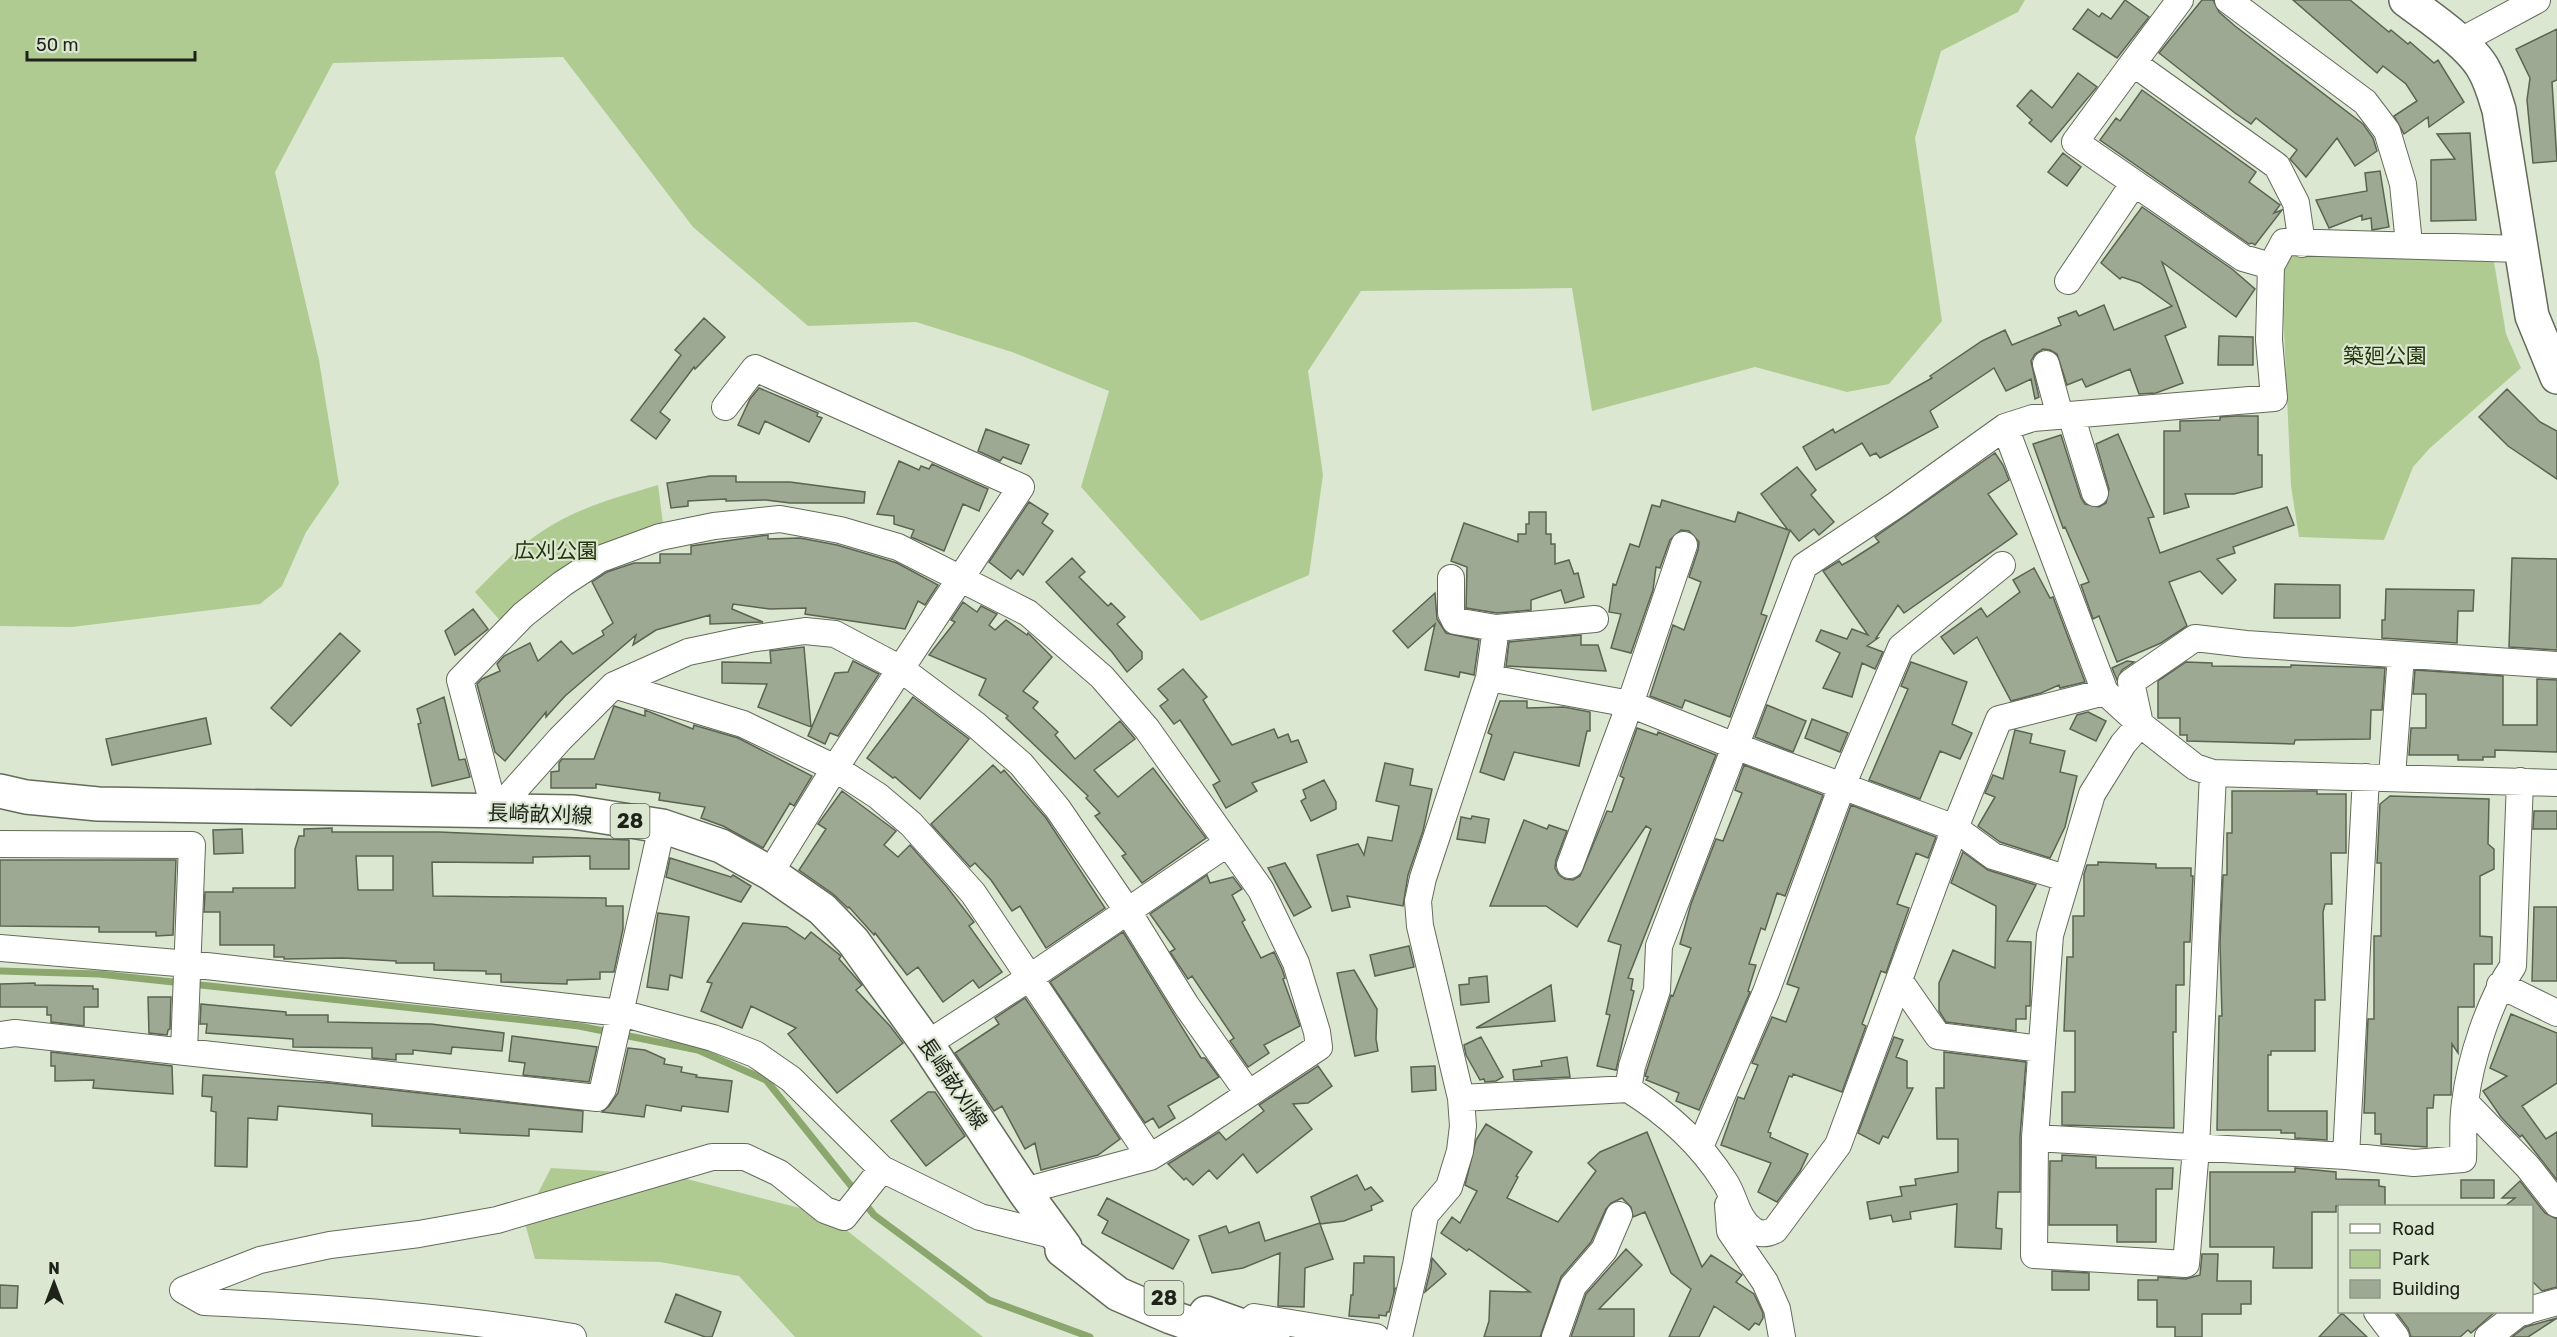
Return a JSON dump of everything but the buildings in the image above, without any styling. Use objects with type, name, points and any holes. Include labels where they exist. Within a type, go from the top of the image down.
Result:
[{"type":"main road","points":[[2406,0],[2460,42],[2483,68],[2499,110],[2532,316],[2557,377]]},
{"type":"main road","name":"長崎畝刈線","points":[[0,791],[98,804],[573,812],[662,826],[720,846],[770,873],[822,909],[853,941],[927,1044],[1024,1191],[1061,1242],[1069,1243],[1104,1270],[1150,1293],[1250,1334]]},
{"type":"street","points":[[2180,0],[2075,142],[2243,258],[2271,266]]},
{"type":"street","points":[[2228,0],[2365,102],[2387,131],[2403,184],[2409,244]]},
{"type":"street","points":[[2460,42],[2537,0]]},
{"type":"street","points":[[2133,63],[2277,166],[2296,203],[2302,244]]},
{"type":"street","points":[[2068,280],[2134,183]]},
{"type":"street","points":[[1629,1089],[1632,1066],[1657,990],[1659,946],[1804,566],[2005,428],[2033,418],[2274,398],[2269,340],[2271,266],[2284,242],[2521,249]]},
{"type":"street","points":[[2046,364],[2095,493]]},
{"type":"street","points":[[725,407],[755,368],[1021,487],[835,768],[770,873]]},
{"type":"street","points":[[2005,428],[2105,692],[2140,724],[2195,767],[2212,773],[2557,783]]},
{"type":"street","points":[[495,812],[460,680],[523,615],[562,584],[600,559],[660,537],[714,526],[780,519],[840,530],[898,547],[1028,614],[1102,677],[1147,729],[1261,890],[1296,963],[1317,1032],[1319,1047],[1150,1157],[1024,1191]]},
{"type":"street","points":[[1570,865],[1630,704],[1684,545]]},
{"type":"street","points":[[1700,1147],[1766,992],[1842,786],[1901,647],[2002,565]]},
{"type":"street","points":[[1451,578],[1451,614],[1455,621],[1496,628],[1595,620]]},
{"type":"street","points":[[1399,1337],[1425,1215],[1449,1187],[1460,1152],[1463,1126],[1461,1098],[1420,926],[1418,901],[1423,878],[1489,678],[1496,628]]},
{"type":"street","points":[[495,812],[560,739],[614,685],[688,652],[750,639],[805,631],[835,634],[901,669],[976,725],[1021,764],[1058,809],[1127,910],[1186,1005],[1248,1093]]},
{"type":"street","points":[[2140,724],[2131,682],[2195,638],[2246,644],[2557,665]]},
{"type":"street","points":[[2392,777],[2401,655]]},
{"type":"street","points":[[1489,678],[1630,704],[1735,746],[1955,828],[1993,856],[2065,878]]},
{"type":"street","points":[[614,685],[743,724],[835,768],[878,796],[911,824],[973,892],[1150,1157]]},
{"type":"street","points":[[1461,1098],[1629,1089],[1652,1104],[1700,1147],[1726,1184],[1744,1222],[1754,1232],[1766,1234],[1774,1230],[1838,1145],[1955,828],[1999,719],[2105,692]]},
{"type":"street","points":[[2140,724],[2123,744],[2092,794],[2050,934],[2035,1138],[2034,1255],[2186,1264],[2196,1149],[2212,773]]},
{"type":"street","points":[[2346,1156],[2366,777]]},
{"type":"street","points":[[2035,1138],[2346,1156],[2414,1163],[2463,1159],[2464,1102],[2482,1029],[2500,985],[2513,966],[2520,781]]},
{"type":"street","points":[[0,1035],[15,1033],[597,1098],[603,1089],[613,1048],[662,826]]},
{"type":"street","points":[[927,1044],[1228,843]]},
{"type":"street","points":[[0,844],[192,845],[184,1051]]},
{"type":"street","points":[[0,948],[188,966],[620,1016],[713,1038],[755,1054],[791,1078],[868,1186],[1061,1242]]},
{"type":"street","points":[[1899,980],[1938,1036],[2041,1049]]},
{"type":"street","points":[[2500,985],[2557,1013]]},
{"type":"street","points":[[2464,1102],[2528,1167],[2557,1204]]},
{"type":"street","points":[[573,1337],[513,1327],[386,1313],[204,1302],[183,1290],[260,1260],[330,1245],[419,1234],[497,1220],[712,1157],[745,1157],[779,1173],[825,1210],[844,1217],[868,1186]]},
{"type":"street","points":[[1726,1184],[1730,1231],[1765,1282],[1777,1309],[1782,1337]]},
{"type":"street","points":[[1555,1337],[1573,1286],[1604,1250],[1619,1215]]},
{"type":"street","points":[[2533,1308],[2557,1302]]},
{"type":"street","points":[[2378,1313],[2396,1337]]},
{"type":"street","points":[[2488,1337],[2520,1313]]},
{"type":"street","points":[[1250,1334],[1254,1317],[1376,1337]]},
{"type":"green space","points":[[0,0],[2025,0],[2018,12],[1941,51],[1915,138],[1942,321],[1889,384],[1847,392],[1755,367],[1592,411],[1572,288],[1361,291],[1308,371],[1323,475],[1309,575],[1201,621],[1081,487],[1109,391],[1012,352],[916,322],[808,326],[693,227],[563,57],[333,63],[275,172],[319,360],[339,484],[306,532],[282,586],[260,604],[72,627],[0,626]]},
{"type":"green space","name":"築廻公園","points":[[2291,256],[2493,256],[2506,334],[2521,368],[2430,448],[2413,467],[2384,540],[2299,537],[2291,486],[2281,264]]},
{"type":"green space","name":"広刈公園","points":[[658,485],[664,531],[503,624],[475,592],[524,545],[554,524],[598,504]]},
{"type":"green space","points":[[551,1168],[671,1175],[827,1215],[983,1337],[795,1337],[739,1276],[660,1262],[535,1259],[524,1220]]},
{"type":"waterway","points":[[0,971],[99,974],[579,1026],[698,1050],[766,1080],[856,1192]]},
{"type":"waterway","points":[[863,1201],[874,1215],[989,1300],[1090,1337]]}]
